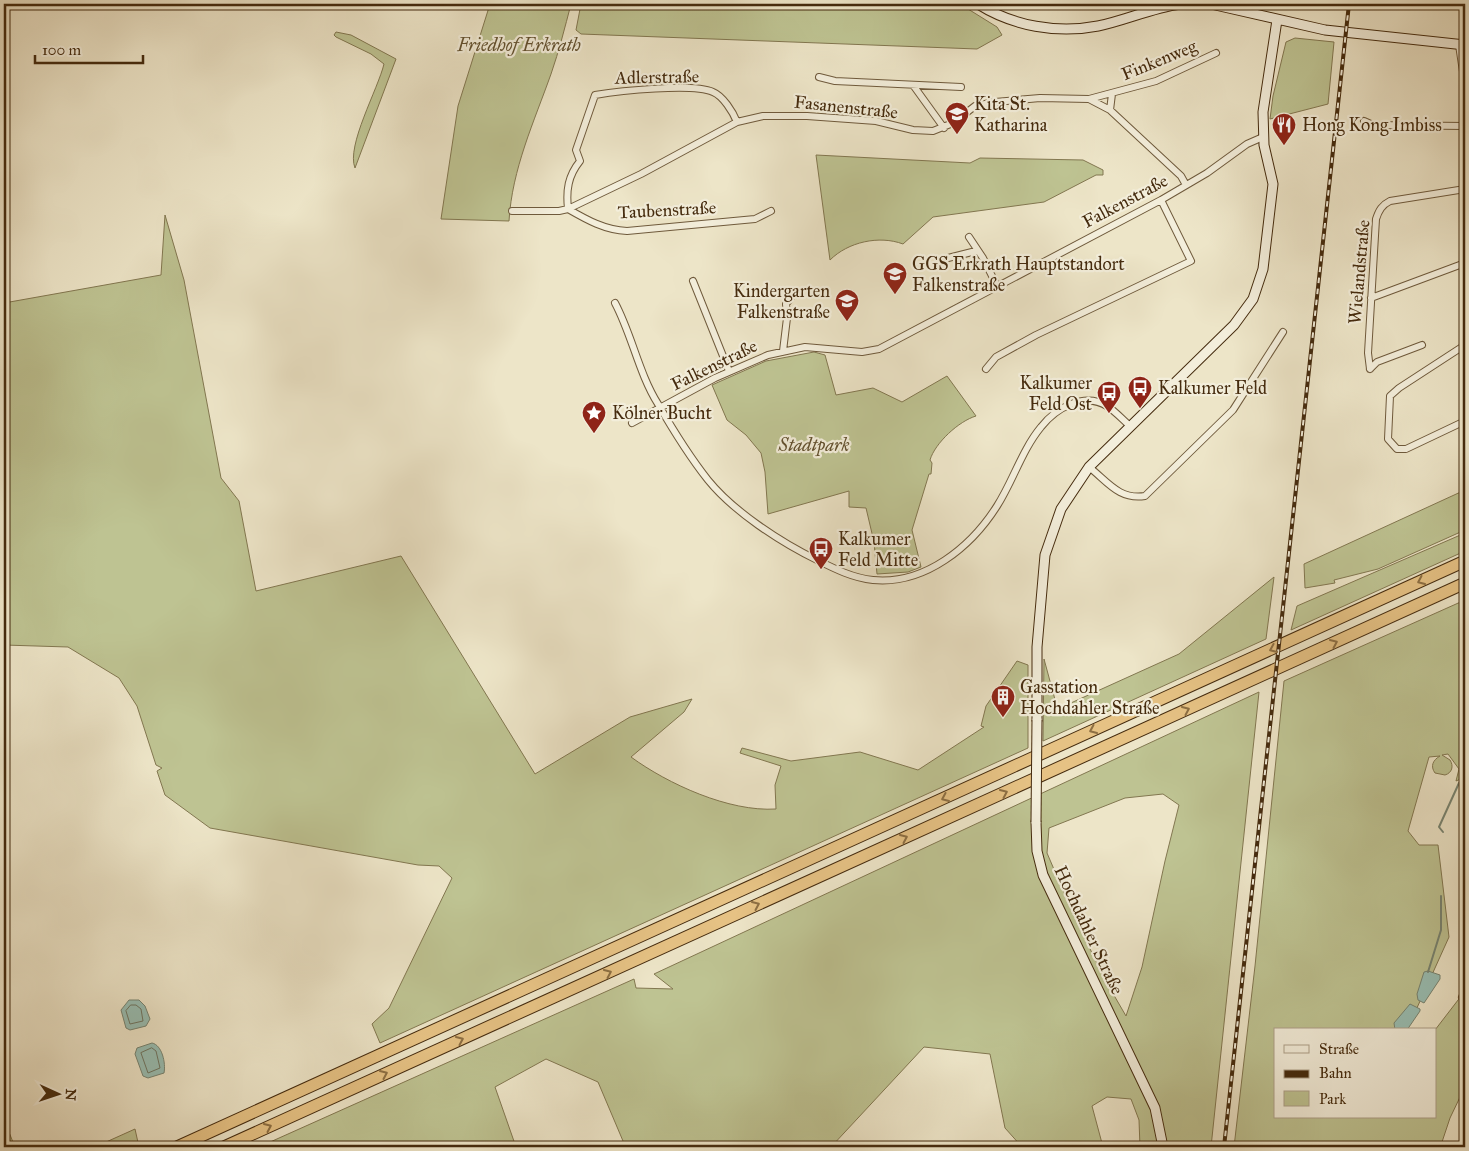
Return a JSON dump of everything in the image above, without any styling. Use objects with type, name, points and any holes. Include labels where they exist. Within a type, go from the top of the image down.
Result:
[{"type":"highway","points":[[176,1147],[1465,561]]},
{"type":"highway","points":[[224,1147],[1465,583]]},
{"type":"main road","points":[[978,4],[1010,19],[1031,26],[1076,29],[1098,26],[1180,4]]},
{"type":"main road","points":[[1211,4],[1332,31],[1462,45]]},
{"type":"main road","name":"Hochdahler Straße","points":[[1163,1147],[1155,1108],[1043,875],[1037,852],[1037,647],[1045,555],[1061,509],[1089,466],[1234,325],[1253,299],[1263,269],[1273,184],[1263,137],[1263,112],[1277,20]]},
{"type":"street","points":[[1462,45],[1465,85]]},
{"type":"street","name":"Finkenweg","points":[[1089,99],[1156,81],[1216,53]]},
{"type":"street","points":[[820,77],[835,81],[961,87]]},
{"type":"street","points":[[913,85],[944,128]]},
{"type":"street","name":"Adlerstraße","points":[[568,209],[566,195],[570,173],[580,161],[576,150],[594,95],[628,89],[706,90],[720,97],[737,122]]},
{"type":"street","name":"Finkenweg","points":[[1110,110],[1112,94]]},
{"type":"street","name":"Fasanenstraße","points":[[512,211],[559,211],[568,209],[641,174],[737,122],[764,116],[876,121],[922,132],[944,128],[975,106],[995,102],[1040,98],[1089,99],[1110,110],[1180,176],[1186,185]]},
{"type":"street","points":[[1364,121],[1373,125],[1465,126]]},
{"type":"street","name":"Falkenstraße","points":[[632,423],[729,371],[783,351],[805,347],[862,352],[879,349],[1161,200],[1247,144],[1263,137]]},
{"type":"street","name":"Wielandstraße","points":[[1422,345],[1377,362],[1370,369],[1368,353],[1376,219],[1384,205],[1390,201],[1465,189]]},
{"type":"street","points":[[986,369],[996,357],[1036,335],[1191,261],[1161,200]]},
{"type":"street","name":"Taubenstraße","points":[[568,209],[596,224],[627,231],[755,219],[771,211]]},
{"type":"street","points":[[968,237],[976,251],[983,258],[998,286]]},
{"type":"street","points":[[944,259],[976,251]]},
{"type":"street","points":[[1371,298],[1465,262]]},
{"type":"street","points":[[693,281],[729,371]]},
{"type":"street","name":"Falkenstraße","points":[[783,351],[786,304],[794,295],[799,293]]},
{"type":"street","points":[[614,303],[661,408],[710,482],[737,507],[796,550],[836,569],[873,580],[895,580],[925,571],[948,558],[968,542],[996,507],[1042,426],[1064,408],[1084,400],[1097,402],[1107,406],[1130,426]]},
{"type":"street","points":[[1089,466],[1121,494],[1132,498],[1145,496],[1233,410],[1283,332]]},
{"type":"street","points":[[1465,345],[1399,388],[1390,396],[1388,439],[1397,449],[1406,449],[1465,421]]},
{"type":"green space","name":"Friedhof Erkrath","points":[[490,4],[571,4],[554,65],[519,164],[514,183],[509,221],[441,219],[458,106]]},
{"type":"green space","name":"Friedhof Erkrath","points":[[581,4],[960,4],[997,27],[1002,35],[977,49],[581,34],[576,30]]},
{"type":"green space","points":[[336,32],[351,35],[396,59],[355,168],[353,158],[355,146],[384,64],[371,54],[336,37],[334,35]]},
{"type":"green space","points":[[1295,38],[1334,42],[1328,104],[1270,119],[1273,96],[1286,42]]},
{"type":"green space","points":[[816,155],[970,163],[980,158],[1083,160],[1103,170],[1103,175],[1096,175],[1044,202],[933,217],[903,244],[884,240],[864,242],[846,249],[830,260]]},
{"type":"green space","points":[[165,215],[184,280],[221,478],[239,501],[256,591],[401,556],[535,774],[630,717],[692,699],[684,712],[631,757],[681,786],[719,801],[758,809],[776,809],[775,785],[781,766],[740,753],[742,748],[791,761],[860,752],[918,770],[984,727],[981,726],[986,706],[1017,661],[1028,665],[1028,748],[380,1043],[372,1024],[389,1008],[452,878],[439,866],[418,865],[210,828],[165,795],[157,771],[162,768],[156,765],[137,706],[119,678],[68,647],[4,645],[4,303],[161,275]]},
{"type":"green space","name":"Stadtpark","points":[[814,352],[825,355],[836,395],[873,388],[902,402],[947,376],[976,416],[962,423],[949,433],[937,447],[930,460],[932,463],[931,474],[929,474],[912,530],[921,567],[908,572],[877,574],[874,542],[866,508],[849,507],[849,491],[768,514],[765,472],[761,453],[746,435],[727,420],[712,385],[766,361]]},
{"type":"green space","points":[[1465,490],[1465,530],[1378,569],[1334,580],[1335,583],[1305,588],[1304,564]]},
{"type":"green space","points":[[1465,533],[1465,551],[1291,630],[1297,606]]},
{"type":"green space","points":[[1274,577],[1266,639],[1043,741],[1044,659],[1057,707],[1062,707],[1179,654]]},
{"type":"green space","points":[[1465,600],[1465,777],[1456,781],[1459,769],[1448,754],[1442,755],[1450,760],[1452,767],[1451,771],[1445,775],[1435,773],[1433,768],[1434,761],[1440,756],[1429,757],[1408,831],[1419,845],[1438,845],[1449,937],[1408,1028],[1274,1028],[1274,1118],[1436,1118],[1436,1029],[1465,991],[1465,1094],[1461,1095],[1450,1118],[1441,1145],[1434,1147],[1234,1147],[1255,966],[1284,681]]},
{"type":"green space","points":[[1259,692],[1211,1147],[1140,1147],[1139,1120],[1131,1099],[1107,1097],[1092,1106],[1103,1147],[1022,1147],[1005,1128],[990,1054],[924,1047],[831,1147],[619,1147],[623,1141],[598,1082],[546,1059],[495,1087],[516,1147],[259,1147],[634,979],[636,988],[673,989],[654,974]],"holes":[[[1163,794],[1179,805],[1142,967],[1126,1016],[1104,978],[1047,853],[1049,828],[1125,798]]]},
{"type":"green space","points":[[4,1120],[15,1147],[4,1147]]},
{"type":"green space","points":[[135,1129],[139,1147],[95,1147]]},
{"type":"water","points":[[1428,971],[1440,975],[1440,979],[1424,1003],[1418,1000],[1417,994],[1424,972]]},
{"type":"water","points":[[129,1000],[139,1000],[145,1006],[150,1019],[146,1026],[130,1030],[126,1028],[121,1010]]},
{"type":"water","points":[[1410,1004],[1420,1009],[1408,1028],[1395,1028],[1394,1023]]},
{"type":"water","points":[[152,1043],[161,1051],[164,1060],[164,1073],[148,1078],[143,1076],[135,1054],[137,1048]]},
{"type":"waterway","points":[[1443,832],[1439,827],[1459,783],[1465,780]]},
{"type":"waterway","points":[[1428,972],[1441,930],[1441,896]]},
{"type":"railway","points":[[1224,1147],[1349,4]]},
{"type":"place","name":"Kita St. Katharina","points":[[957,135]]},
{"type":"place","name":"Hong Kong Imbiss","points":[[1284,146]]},
{"type":"place","name":"GGS Erkrath Hauptstandort Falkenstraße","points":[[895,295]]},
{"type":"place","name":"Kindergarten Falkenstraße","points":[[847,322]]},
{"type":"place","name":"Kalkumer Feld","points":[[1140,409]]},
{"type":"place","name":"Kalkumer Feld Ost","points":[[1109,414]]},
{"type":"place","name":"Kölner Bucht","points":[[594,434]]},
{"type":"place","name":"Kalkumer Feld Mitte","points":[[821,570]]},
{"type":"place","name":"Gasstation Hochdahler Straße","points":[[1003,718]]}]
